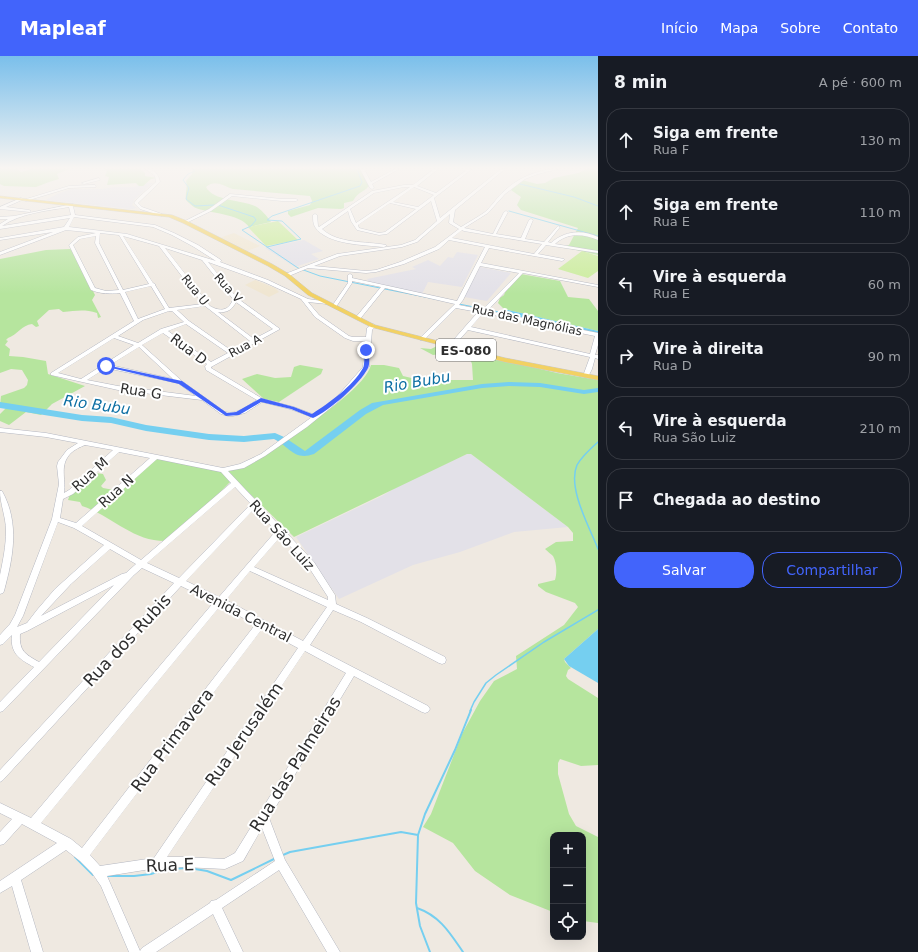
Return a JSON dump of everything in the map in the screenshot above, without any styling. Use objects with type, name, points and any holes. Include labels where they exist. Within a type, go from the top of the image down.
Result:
[{"type":"main road","name":"ES-080","points":[[129,211],[161,214],[184,222],[270,265],[286,275],[310,294],[373,326],[529,365],[598,378]]},
{"type":"street","points":[[24,211],[33,212]]},
{"type":"street","points":[[0,223],[40,211]]},
{"type":"street","points":[[0,246],[1,254],[66,228],[74,216],[73,211]]},
{"type":"street","points":[[153,211],[161,214]]},
{"type":"street","points":[[184,222],[209,211]]},
{"type":"street","points":[[318,229],[348,211]]},
{"type":"street","points":[[349,211],[355,225],[360,230],[379,234],[386,233],[414,211]]},
{"type":"street","points":[[355,225],[377,211]]},
{"type":"street","points":[[436,211],[439,221]]},
{"type":"street","points":[[286,275],[339,255],[394,247],[416,241],[451,211]]},
{"type":"street","points":[[453,211],[451,223],[462,228],[598,252]]},
{"type":"street","points":[[304,268],[372,271],[392,267],[437,248],[462,228],[488,211]]},
{"type":"street","points":[[495,233],[506,212]]},
{"type":"street","points":[[315,215],[315,223],[318,229],[331,236],[343,240],[394,247]]},
{"type":"street","points":[[0,227],[74,216],[154,226],[196,246],[224,265]]},
{"type":"street","points":[[0,218],[13,218]]},
{"type":"street","points":[[523,239],[531,220]]},
{"type":"street","points":[[0,227],[7,221]]},
{"type":"street","points":[[536,254],[544,242],[549,240],[558,227]]},
{"type":"street","points":[[0,239],[66,228],[98,233]]},
{"type":"street","points":[[462,228],[523,239]]},
{"type":"street","points":[[153,284],[123,291],[100,292],[93,289],[72,247],[72,244],[76,239],[106,232],[135,237],[224,265],[266,281],[303,298],[316,302],[327,303]]},
{"type":"street","points":[[98,233],[97,243],[138,321]]},
{"type":"street","points":[[120,234],[171,310],[231,353]]},
{"type":"street","points":[[552,244],[562,236],[571,234],[586,235],[598,239]]},
{"type":"street","points":[[448,239],[562,260]]},
{"type":"street","name":"Rua U","points":[[160,245],[204,305],[213,310],[228,310],[233,306],[235,299]]},
{"type":"street","points":[[422,339],[458,304],[487,247]]},
{"type":"street","name":"Rua V","points":[[204,259],[235,299],[276,328]]},
{"type":"street","points":[[478,264],[598,286]]},
{"type":"street","points":[[334,306],[351,281],[348,271]]},
{"type":"street","points":[[488,307],[521,273]]},
{"type":"street","name":"Rua das Magnólias","points":[[351,281],[458,304],[482,311],[598,335]]},
{"type":"street","points":[[358,318],[383,288]]},
{"type":"street","points":[[303,298],[317,316],[347,337],[353,339],[368,338]]},
{"type":"street","points":[[113,336],[138,321],[171,310],[204,305]]},
{"type":"street","points":[[213,310],[253,341]]},
{"type":"street","points":[[451,346],[482,311]]},
{"type":"street","points":[[82,382],[138,344],[163,330],[187,322]]},
{"type":"street","points":[[0,430],[46,435],[224,470],[237,467],[249,462],[331,405],[343,394],[366,367],[369,328],[373,326]]},
{"type":"street","name":"Rua A","points":[[211,365],[253,341],[276,331],[276,328]]},
{"type":"street","points":[[468,328],[595,356]]},
{"type":"street","name":"Rua D","points":[[163,330],[211,365],[208,368],[209,370],[261,400],[292,408],[314,417]]},
{"type":"street","points":[[586,376],[595,356],[598,335]]},
{"type":"street","points":[[113,336],[138,344],[149,351],[181,383],[223,413],[230,415],[237,414],[261,400]]},
{"type":"street","name":"Rua G","points":[[113,336],[53,374],[82,382],[204,400]]},
{"type":"street","points":[[106,366],[181,383]]},
{"type":"street","points":[[41,667],[20,655],[15,644],[13,631],[25,604],[56,519],[61,497],[61,462],[69,451],[83,443]]},
{"type":"street","name":"Rua M","points":[[61,497],[71,492],[118,449]]},
{"type":"street","name":"Rua N","points":[[77,526],[156,456]]},
{"type":"street","name":"Rua São Luiz","points":[[224,470],[311,564],[332,597],[332,606]]},
{"type":"street","points":[[0,708],[131,573],[235,483]]},
{"type":"street","points":[[0,493],[8,511],[10,524],[7,565],[0,591]]},
{"type":"street","name":"Rua dos Rubis","points":[[0,777],[180,582],[255,504]]},
{"type":"street","name":"Avenida Central","points":[[56,519],[77,526],[142,564],[220,601],[261,624],[425,709]]},
{"type":"street","points":[[33,824],[220,601],[280,532]]},
{"type":"street","points":[[30,625],[38,613],[67,582],[109,545]]},
{"type":"street","points":[[250,568],[364,620],[442,660]]},
{"type":"street","points":[[0,641],[13,631],[30,625],[131,573]]},
{"type":"street","points":[[94,592],[104,601]]},
{"type":"street","name":"Rua Jerusalém","points":[[157,863],[332,606]]},
{"type":"street","name":"Rua Primavera","points":[[83,856],[261,624]]},
{"type":"street","name":"Rua das Palmeiras","points":[[239,857],[352,671]]},
{"type":"street","points":[[0,808],[67,843],[99,872],[105,882],[135,952]]},
{"type":"street","points":[[263,816],[281,863],[334,952]]},
{"type":"street","points":[[0,840],[20,818]]},
{"type":"street","points":[[0,886],[15,878],[67,843]]},
{"type":"street","name":"Rua E","points":[[99,872],[157,863],[183,862],[225,864],[239,857]]},
{"type":"street","points":[[146,952],[215,905],[281,863]]},
{"type":"street","points":[[15,878],[37,952]]},
{"type":"street","points":[[215,905],[237,952]]},
{"type":"shaded area","points":[[234,233],[260,246],[245,252],[219,238]]},
{"type":"shaded area","points":[[304,240],[323,251],[311,254],[319,259],[295,267],[265,248]]},
{"type":"shaded area","points":[[457,252],[478,255],[462,287],[428,282],[422,294],[369,282],[367,279],[416,269],[412,267],[428,260],[440,266],[448,257],[453,258]]},
{"type":"shaded area","points":[[480,267],[511,273],[487,301],[464,297]]},
{"type":"shaded area","points":[[255,280],[275,288],[279,292],[269,297],[245,285]]},
{"type":"shaded area","points":[[467,454],[471,454],[568,527],[514,532],[460,552],[413,565],[339,599],[296,537],[382,496],[402,484]]},
{"type":"green space","points":[[206,211],[261,211],[271,222],[249,227],[239,219],[224,214]]},
{"type":"green space","points":[[288,211],[310,211],[291,217],[288,214]]},
{"type":"green space","points":[[524,211],[598,211],[598,255],[563,247],[569,245],[578,228]]},
{"type":"green space","points":[[278,221],[298,240],[266,246],[248,227]]},
{"type":"green space","points":[[46,250],[72,250],[95,295],[92,300],[101,317],[98,318],[97,313],[88,311],[63,312],[59,309],[49,310],[37,321],[39,326],[36,327],[32,324],[25,326],[8,338],[5,345],[10,349],[9,356],[46,361],[48,374],[85,386],[52,404],[41,415],[26,412],[9,425],[0,421],[0,414],[6,408],[0,406],[1,396],[24,388],[27,385],[28,380],[22,370],[11,369],[0,373],[0,259]]},
{"type":"green space","points":[[582,251],[598,256],[598,271],[588,278],[558,269]]},
{"type":"green space","points":[[521,274],[560,281],[568,297],[589,299],[598,311],[598,331],[504,309],[498,303],[500,298]]},
{"type":"green space","points":[[439,345],[557,373],[598,380],[598,629],[564,659],[571,668],[568,670],[566,676],[568,679],[598,698],[598,765],[581,766],[560,759],[558,763],[558,774],[569,814],[576,826],[598,837],[598,923],[586,921],[586,832],[550,832],[550,911],[510,895],[475,871],[453,843],[423,827],[431,814],[462,734],[480,701],[494,681],[517,669],[516,656],[564,625],[578,607],[575,603],[546,592],[538,586],[538,584],[555,580],[555,562],[553,556],[545,549],[556,542],[573,541],[573,533],[568,527],[471,454],[467,454],[294,537],[237,481],[232,481],[229,483],[210,503],[165,541],[153,540],[132,533],[93,510],[82,506],[80,502],[68,500],[70,494],[95,473],[103,474],[106,480],[101,486],[103,488],[114,490],[157,459],[213,469],[234,468],[251,463],[311,423],[342,399],[356,387],[366,375],[371,365],[384,365],[399,368],[403,376],[420,380],[473,380],[472,364],[469,356],[465,355],[454,357],[449,353],[433,355],[420,348],[431,349]]},
{"type":"green space","points":[[300,365],[323,369],[321,374],[279,402],[264,399],[242,379],[257,374],[275,378],[291,377],[294,367]]},
{"type":"water","points":[[504,309],[598,331],[598,333],[517,317]]},
{"type":"water","points":[[598,629],[598,683],[569,666],[564,659]]},
{"type":"waterway","points":[[235,211],[254,217],[256,220],[251,226],[242,230],[267,247]]},
{"type":"waterway","points":[[267,247],[301,239],[282,221],[267,220],[272,216],[287,211]]},
{"type":"waterway","points":[[509,211],[598,236]]},
{"type":"waterway","points":[[267,247],[298,268],[320,276],[440,300]]},
{"type":"waterway","points":[[459,304],[514,315]]},
{"type":"waterway","name":"Rio Bubu","points":[[0,405],[82,418],[111,420],[146,428],[209,437],[244,439],[275,436],[297,451],[305,454],[311,452],[363,412],[381,403],[482,386],[509,384],[540,385],[584,392],[598,390]]},
{"type":"waterway","points":[[598,442],[579,462],[575,474],[577,496],[598,549]]},
{"type":"waterway","points":[[470,711],[486,683],[496,675],[544,642],[598,610]]},
{"type":"waterway","points":[[418,835],[425,814],[455,750],[471,710]]},
{"type":"waterway","points":[[283,855],[290,852],[401,832],[418,835]]},
{"type":"waterway","points":[[418,835],[416,903],[420,926],[430,952]]},
{"type":"waterway","points":[[75,857],[93,875]]},
{"type":"waterway","points":[[107,876],[134,876],[151,874],[166,869],[189,868],[207,871],[231,880],[276,858]]},
{"type":"waterway","points":[[417,908],[425,911],[438,920],[449,932],[463,952]]},
{"type":"route","points":[[106,366],[181,383],[226,415],[237,414],[261,400],[268,403],[280,404],[313,416],[335,402],[358,378],[366,367],[366,350]]}]
